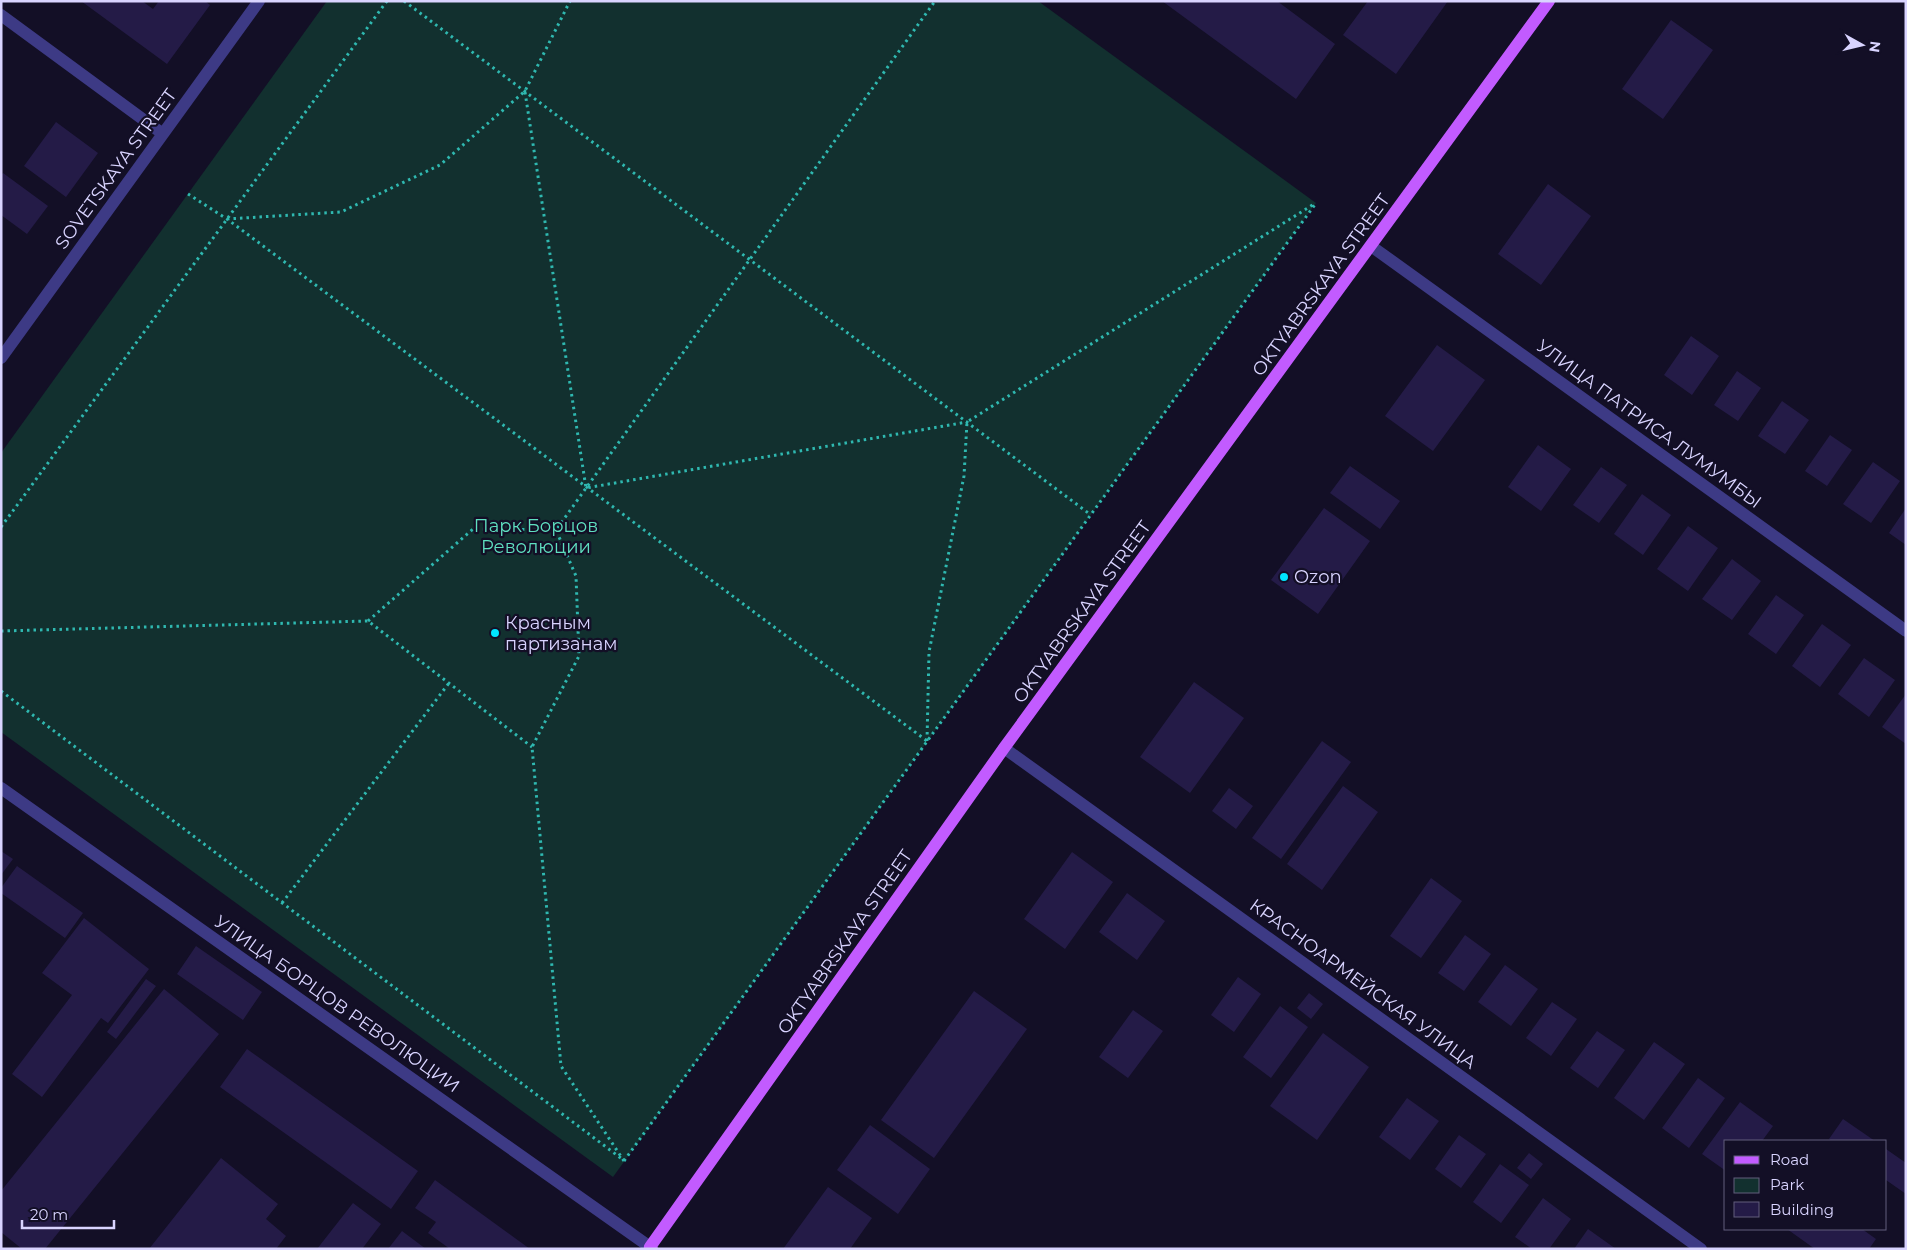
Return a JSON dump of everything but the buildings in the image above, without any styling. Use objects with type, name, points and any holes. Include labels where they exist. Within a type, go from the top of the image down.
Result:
[{"type":"main road","name":"OKTYABRSKAYA STREET","points":[[650,1248],[1004,748],[1549,1]]},
{"type":"street","name":"SOVETSKAYA STREET","points":[[1,358],[259,1]]},
{"type":"street","points":[[1,15],[163,134]]},
{"type":"street","name":"УЛИЦА ПАТРИСА ЛУМУМБЫ","points":[[1371,246],[1906,631]]},
{"type":"street","name":"КРАСНОАРМЕЙСКАЯ УЛИЦА","points":[[1004,748],[1701,1249]]},
{"type":"street","name":"УЛИЦА БОРЦОВ РЕВОЛЮЦИИ","points":[[1,788],[650,1248]]},
{"type":"path","points":[[1,527],[387,1]]},
{"type":"path","points":[[404,1],[1091,515]]},
{"type":"path","points":[[227,220],[341,212],[440,165],[525,91],[570,1]]},
{"type":"path","points":[[556,530],[935,1]]},
{"type":"path","points":[[525,91],[586,488]]},
{"type":"path","points":[[188,194],[227,220],[927,741]]},
{"type":"path","points":[[586,488],[968,422],[1316,203],[624,1161]]},
{"type":"path","points":[[927,741],[929,652],[964,476],[968,422]]},
{"type":"path","points":[[368,621],[473,529],[556,530]]},
{"type":"path","points":[[556,530],[576,576],[580,656],[532,747],[560,1066],[624,1161]]},
{"type":"path","points":[[1,630],[368,621],[532,747]]},
{"type":"path","points":[[282,903],[449,683]]},
{"type":"path","points":[[1,691],[624,1161]]},
{"type":"green space","name":"Парк Борцов Революции","points":[[327,1],[1038,1],[1316,203],[613,1177],[1,732],[1,453]]},
{"type":"place","name":"Ozon","points":[[1284,577]]},
{"type":"place","name":"Красным партизанам","points":[[495,633]]}]
